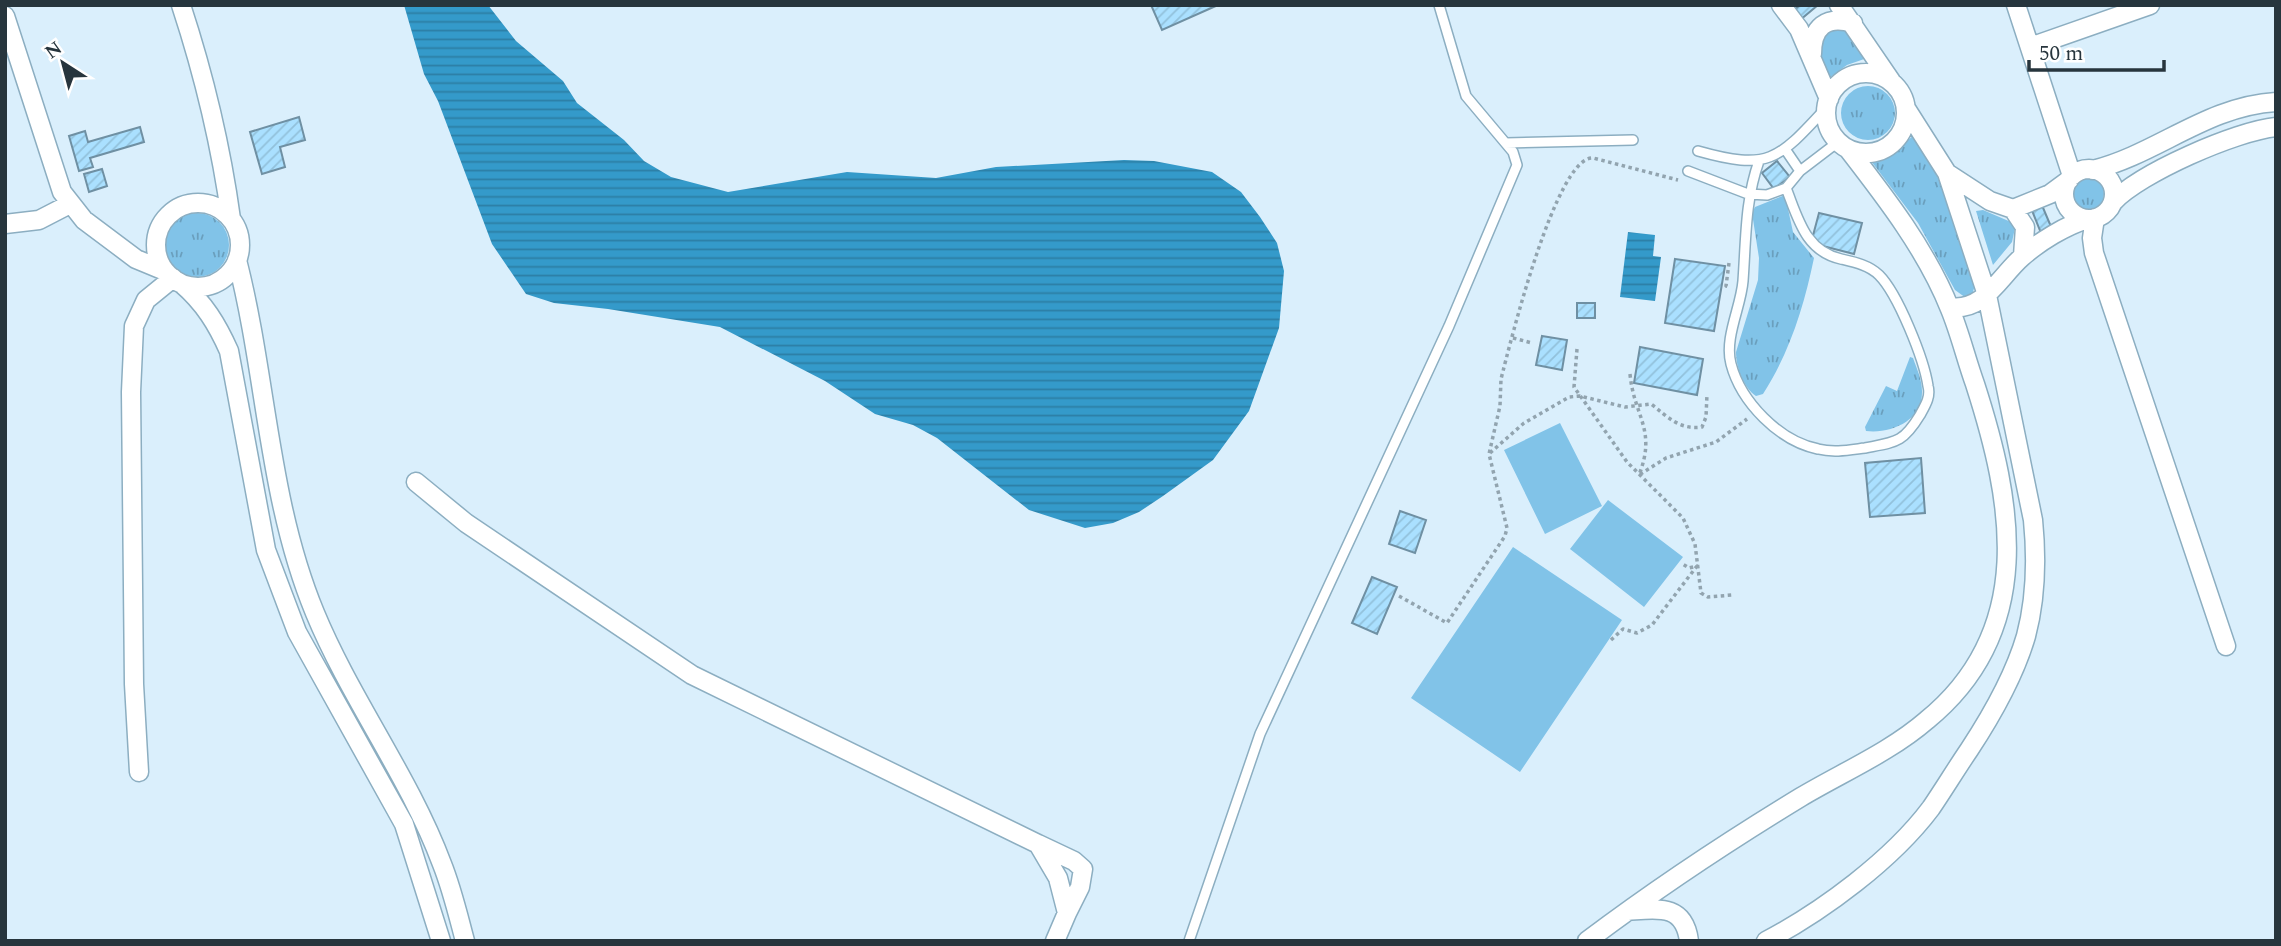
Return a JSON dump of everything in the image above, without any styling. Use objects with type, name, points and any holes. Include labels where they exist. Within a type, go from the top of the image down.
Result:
[{"type":"street","points":[[181,5],[203,77],[224,165],[231,219],[239,238],[237,260],[249,307],[277,488],[291,547],[314,612],[341,669],[421,817],[442,864],[465,941]]},
{"type":"street","points":[[1587,941],[1685,869],[1908,735],[1954,694],[1972,671],[1996,618],[2006,574],[2006,504],[1990,432],[1950,307],[1891,204],[1828,126],[1828,103],[1812,56],[1800,29],[1781,5]]},
{"type":"street","points":[[1766,941],[1800,921],[1861,877],[1930,809],[1984,726],[2010,679],[2025,638],[2034,598],[2037,555],[2023,461],[1987,295],[1947,173],[1906,110],[1899,89],[1839,5]]},
{"type":"street","points":[[2015,5],[2070,178],[2064,192],[2067,206],[2076,215],[2092,219]]},
{"type":"street","points":[[2030,47],[2150,5]]},
{"type":"street","points":[[5,16],[62,192],[84,220],[136,259],[192,286],[214,284],[232,270],[237,260]]},
{"type":"street","points":[[1812,56],[1812,39],[1820,26],[1833,19],[1853,23]]},
{"type":"street","points":[[1828,103],[1841,82],[1851,76],[1871,73],[1891,81]]},
{"type":"street","points":[[2012,209],[2050,194],[2082,170],[2093,170],[2124,160],[2214,116],[2276,102]]},
{"type":"street","points":[[1843,146],[1869,153],[1888,146],[1903,131],[1906,110]]},
{"type":"street","points":[[1950,307],[1964,308],[1987,295],[2024,256],[2103,215],[2113,202],[2132,186],[2207,148],[2272,131]]},
{"type":"street","points":[[2093,170],[2110,181],[2113,202]]},
{"type":"street","points":[[1947,173],[1990,201],[2012,209],[2025,227],[2024,256]]},
{"type":"street","points":[[231,219],[214,206],[203,203],[182,206],[165,220],[157,240],[156,251],[173,278],[200,300],[217,324],[229,351],[266,550],[297,632],[404,824],[441,941]]},
{"type":"street","points":[[5,224],[39,220],[70,204]]},
{"type":"street","points":[[2092,219],[2094,253],[2226,646]]},
{"type":"street","points":[[139,772],[134,642],[134,326],[146,300],[173,278]]},
{"type":"street","points":[[416,482],[466,523],[692,675],[1074,861],[1085,874],[1055,941]]},
{"type":"street","points":[[1038,844],[1058,878],[1067,914]]},
{"type":"street","points":[[1626,911],[1662,908],[1677,915],[1687,927],[1689,941]]},
{"type":"lane","points":[[1189,941],[1260,734],[1449,326],[1517,165],[1506,143],[1466,96],[1439,5]]},
{"type":"lane","points":[[1698,151],[1740,162],[1759,161],[1785,149],[1828,103]]},
{"type":"lane","points":[[1506,143],[1633,140]]},
{"type":"lane","points":[[1688,171],[1748,194],[1767,195],[1786,188],[1800,170],[1843,146]]},
{"type":"lane","points":[[1785,149],[1800,170]]},
{"type":"lane","points":[[1759,161],[1748,194],[1742,290],[1730,345],[1730,362],[1745,395],[1762,416],[1800,443],[1816,449],[1844,451],[1905,439],[1929,395],[1925,373],[1901,312],[1884,281],[1869,268],[1832,257],[1816,249],[1804,233],[1786,188]]},
{"type":"path","points":[[1399,596],[1447,623],[1505,536],[1507,528],[1489,454],[1500,406],[1501,379],[1549,216],[1577,164],[1586,158],[1593,158],[1680,180]]},
{"type":"path","points":[[1730,259],[1726,286],[1742,290]]},
{"type":"path","points":[[1513,338],[1532,343]]},
{"type":"path","points":[[1577,349],[1574,387],[1639,475],[1683,518],[1691,531],[1701,593],[1708,597],[1732,595]]},
{"type":"path","points":[[1630,374],[1647,439],[1647,455],[1639,475]]},
{"type":"path","points":[[1489,454],[1524,424],[1569,397],[1580,396],[1608,405],[1651,404],[1676,424],[1691,428],[1702,427],[1706,418],[1707,394]]},
{"type":"path","points":[[1639,475],[1666,457],[1716,442],[1748,418],[1762,416]]},
{"type":"path","points":[[1681,563],[1689,568],[1697,566]]},
{"type":"path","points":[[1611,640],[1623,629],[1637,633],[1652,625],[1697,566]]},
{"type":"green space","points":[[1832,26],[1846,29],[1870,57],[1847,65],[1825,81],[1819,47],[1820,35]]},
{"type":"green space","points":[[1868,86],[1887,94],[1895,113],[1887,132],[1868,140],[1849,132],[1841,113],[1849,94]]},
{"type":"green space","points":[[1915,134],[1939,180],[1976,282],[1972,295],[1966,298],[1955,290],[1918,223],[1871,161],[1890,156]]},
{"type":"green space","points":[[2088,178],[2099,183],[2104,194],[2099,205],[2088,210],[2077,205],[2072,194],[2077,183]]},
{"type":"green space","points":[[1785,195],[1793,232],[1814,258],[1801,311],[1781,362],[1763,394],[1756,396],[1741,376],[1736,352],[1758,280],[1759,258],[1752,213],[1755,207]]},
{"type":"green space","points":[[1983,210],[2011,222],[2015,228],[2012,242],[1993,265],[1976,211]]},
{"type":"green space","points":[[197,213],[215,219],[223,227],[229,245],[223,263],[215,271],[197,277],[179,271],[171,263],[165,245],[171,227],[179,219]]},
{"type":"green space","points":[[1910,357],[1913,358],[1922,387],[1917,410],[1911,418],[1895,428],[1866,431],[1865,427],[1886,386],[1897,391]]},
{"type":"green space","points":[[1560,423],[1602,506],[1545,534],[1504,450]]},
{"type":"green space","points":[[1608,500],[1683,557],[1644,607],[1570,549]]},
{"type":"green space","points":[[1513,547],[1622,620],[1520,772],[1411,698]]},
{"type":"shaded area","points":[[404,5],[488,5],[516,41],[563,81],[577,103],[624,140],[644,161],[671,177],[728,192],[847,172],[936,178],[996,167],[1124,160],[1154,161],[1212,172],[1241,192],[1260,217],[1277,243],[1284,271],[1279,328],[1249,411],[1213,460],[1163,496],[1139,512],[1113,523],[1085,528],[1029,510],[937,438],[913,425],[875,414],[825,381],[720,327],[554,303],[526,294],[492,244],[438,101],[424,74]]},
{"type":"shaded area","points":[[1628,232],[1655,235],[1653,256],[1661,257],[1655,301],[1620,297]]},
{"type":"building","points":[[1151,5],[1218,5],[1162,30]]},
{"type":"building","points":[[1800,5],[1818,5],[1800,20],[1793,11]]},
{"type":"building","points":[[299,117],[305,140],[280,147],[285,167],[262,174],[250,132]]},
{"type":"building","points":[[140,127],[144,142],[90,158],[93,167],[79,171],[69,136],[85,131],[88,142]]},
{"type":"building","points":[[1777,161],[1790,177],[1774,189],[1762,173]]},
{"type":"building","points":[[102,169],[107,186],[89,192],[84,174]]},
{"type":"building","points":[[2041,203],[2052,229],[2041,233],[2031,208]]},
{"type":"building","points":[[1819,213],[1862,223],[1854,254],[1811,243]]},
{"type":"building","points":[[1675,259],[1725,266],[1714,331],[1665,323]]},
{"type":"building","points":[[1577,303],[1595,303],[1595,318],[1577,318]]},
{"type":"building","points":[[1542,336],[1567,340],[1562,370],[1536,365]]},
{"type":"building","points":[[1640,347],[1703,359],[1697,395],[1634,383]]},
{"type":"building","points":[[1921,458],[1925,513],[1870,517],[1865,463]]},
{"type":"building","points":[[1400,511],[1426,520],[1415,553],[1389,544]]},
{"type":"building","points":[[1372,577],[1397,587],[1377,634],[1352,623]]}]
